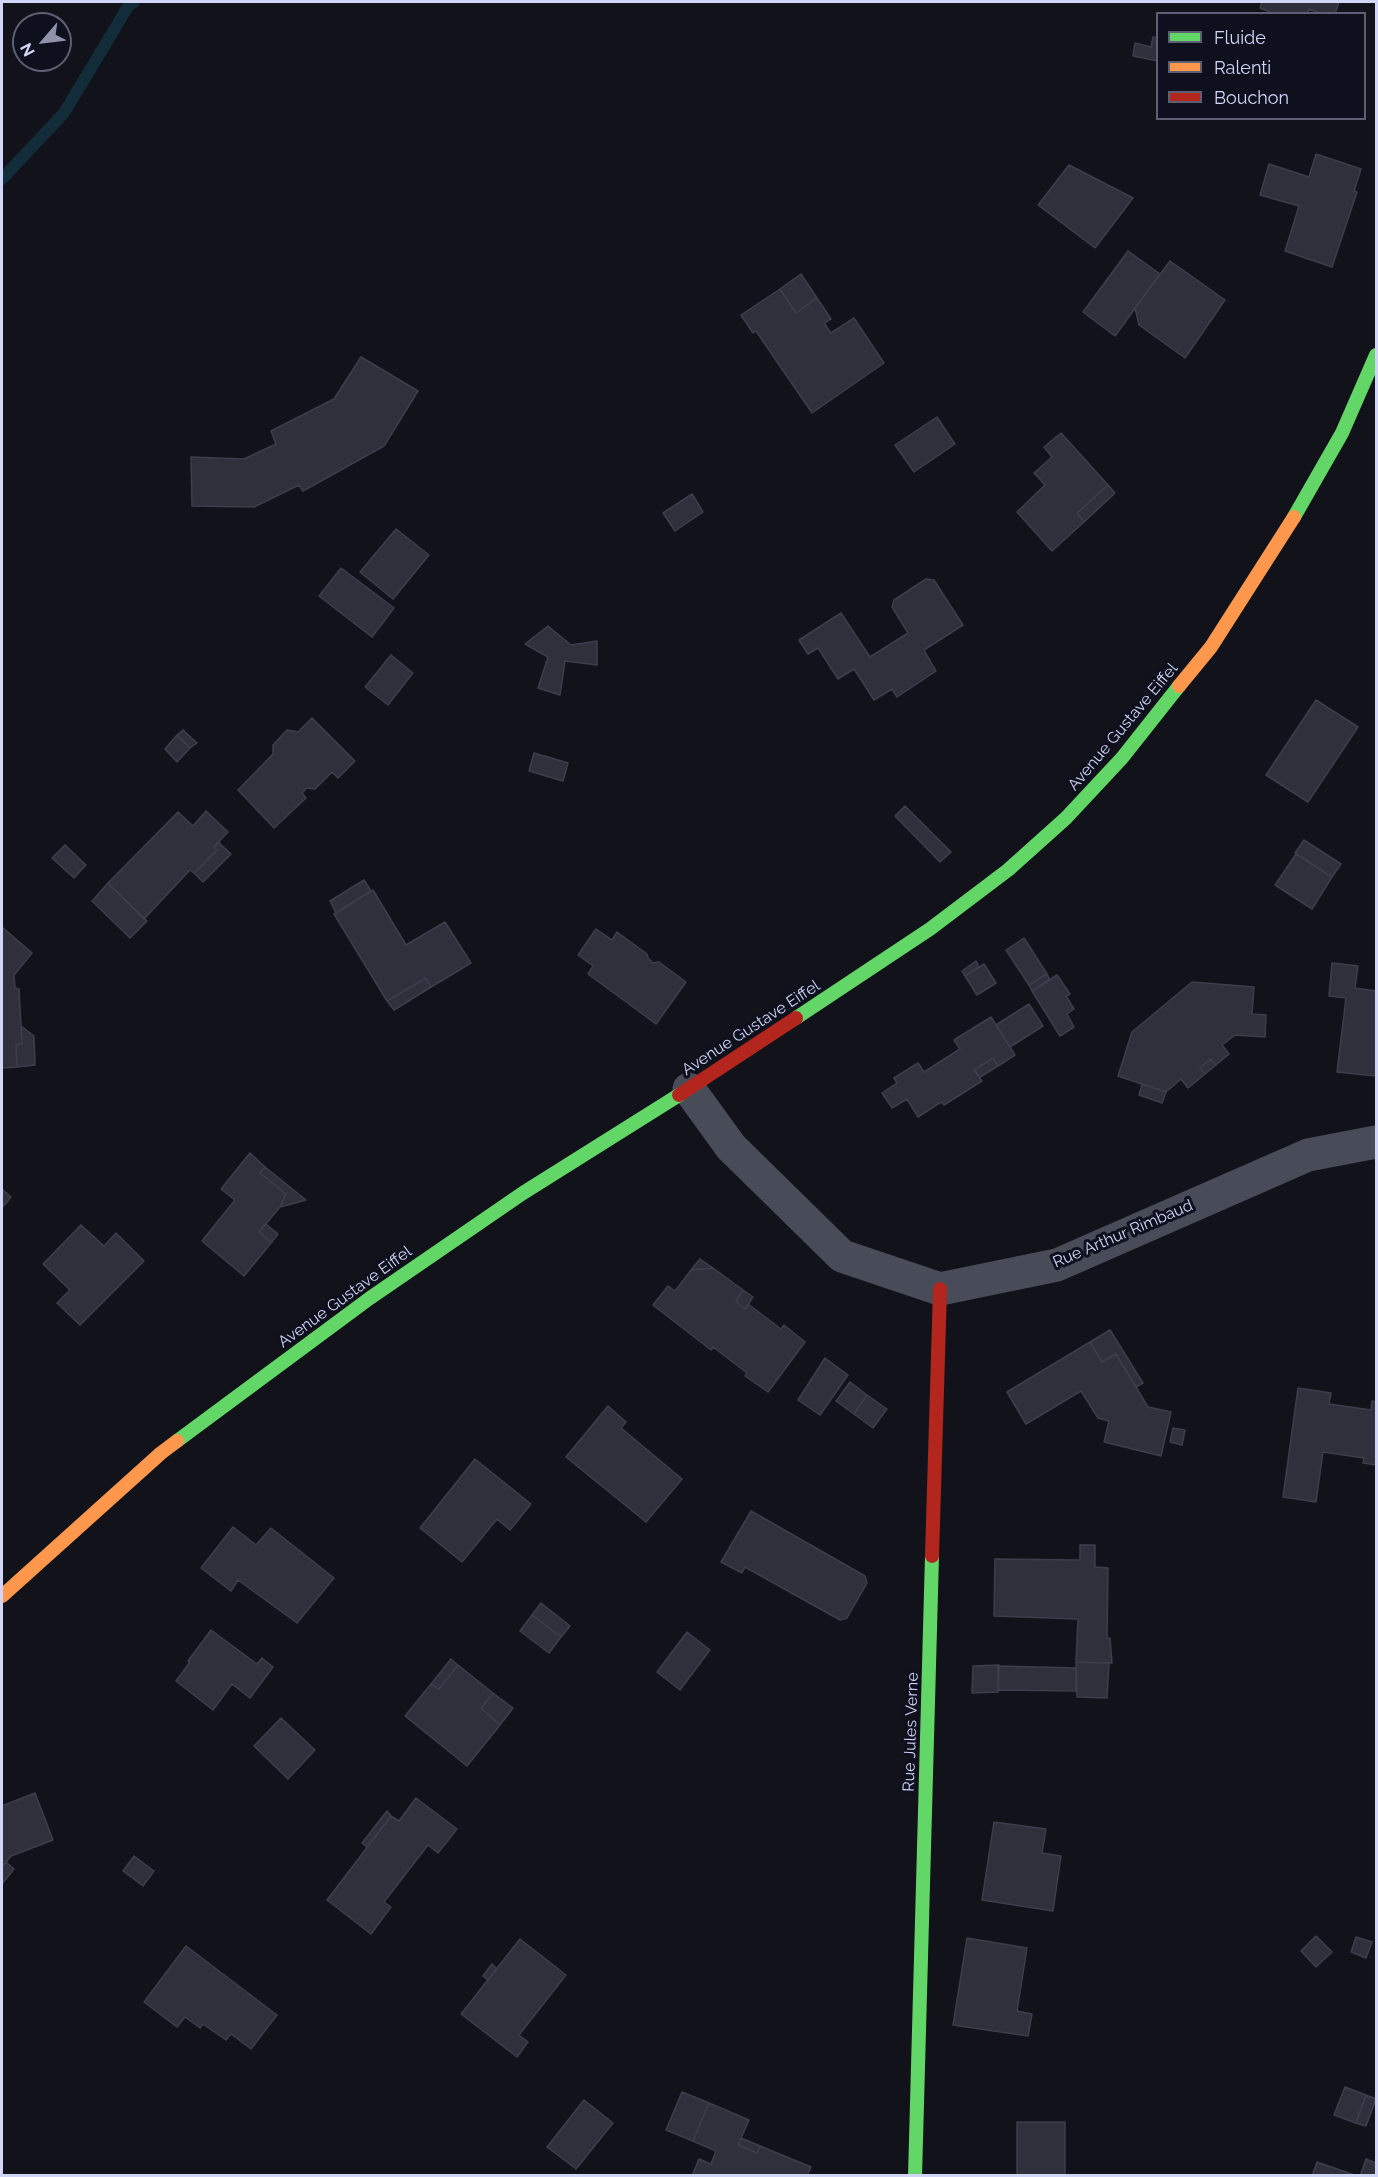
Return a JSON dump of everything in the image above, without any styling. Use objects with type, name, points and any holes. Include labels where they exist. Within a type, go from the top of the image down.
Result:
[{"type":"street","name":"Avenue Gustave Eiffel","points":[[2,1596],[161,1453],[370,1298],[523,1193],[689,1089],[930,929],[1008,870],[1066,818],[1122,758],[1211,647],[1283,537],[1341,433],[1377,355]]},
{"type":"street","points":[[689,1089],[731,1147],[842,1256],[940,1289]]},
{"type":"street","name":"Rue Arthur Rimbaud","points":[[940,1289],[1057,1265],[1308,1155],[1377,1142]]},
{"type":"street","name":"Rue Jules Verne","points":[[915,2175],[940,1289]]},
{"type":"building","points":[[1262,2],[1339,2],[1336,12],[1317,12],[1309,9],[1308,12],[1270,12],[1260,8]]},
{"type":"building","points":[[1153,37],[1156,38],[1156,61],[1133,56],[1135,43],[1151,47]]},
{"type":"building","points":[[1316,154],[1361,169],[1354,191],[1357,192],[1332,267],[1285,251],[1299,206],[1260,195],[1269,164],[1309,177]]},
{"type":"building","points":[[1069,165],[1133,198],[1095,248],[1038,205]]},
{"type":"building","points":[[1128,251],[1160,274],[1115,336],[1083,312]]},
{"type":"building","points":[[1170,261],[1225,300],[1185,358],[1139,325],[1135,308]]},
{"type":"building","points":[[801,274],[817,298],[796,313],[780,289]]},
{"type":"building","points":[[780,289],[796,313],[817,298],[831,319],[824,323],[831,333],[854,318],[884,363],[812,413],[756,331],[753,333],[741,315]]},
{"type":"building","points":[[361,357],[418,391],[384,446],[303,491],[299,485],[254,507],[192,506],[191,457],[244,459],[276,444],[271,431],[334,399]]},
{"type":"building","points":[[937,417],[955,444],[914,472],[895,445]]},
{"type":"building","points":[[1061,433],[1108,485],[1077,513],[1084,522],[1052,551],[1017,512],[1045,485],[1034,473],[1052,457],[1044,447]]},
{"type":"building","points":[[1108,485],[1115,493],[1084,522],[1077,513]]},
{"type":"building","points":[[692,494],[703,512],[675,531],[663,513]]},
{"type":"building","points":[[396,529],[429,555],[393,599],[360,572]]},
{"type":"building","points":[[341,568],[394,608],[372,637],[319,596]]},
{"type":"building","points":[[926,579],[934,580],[963,625],[924,650],[936,671],[897,697],[892,689],[874,700],[854,669],[838,679],[818,648],[808,654],[799,640],[841,613],[870,657],[908,633],[892,607],[894,600]]},
{"type":"building","points":[[548,626],[571,645],[597,641],[597,665],[565,661],[560,695],[538,688],[548,657],[525,644]]},
{"type":"building","points":[[391,655],[413,673],[388,705],[365,687]]},
{"type":"building","points":[[1316,700],[1358,727],[1308,802],[1266,775]]},
{"type":"building","points":[[312,718],[355,761],[338,778],[332,772],[315,789],[307,788],[302,793],[306,798],[274,828],[238,790],[273,754],[273,745],[287,730],[298,732]]},
{"type":"building","points":[[183,730],[197,743],[190,748],[177,735]]},
{"type":"building","points":[[177,735],[190,748],[177,762],[165,749]]},
{"type":"building","points":[[534,753],[568,763],[563,781],[529,771]]},
{"type":"building","points":[[905,806],[951,852],[940,862],[895,816]]},
{"type":"building","points":[[206,811],[228,832],[214,847],[217,850],[194,873],[190,870],[144,919],[108,883],[178,812],[193,826]]},
{"type":"building","points":[[1304,840],[1341,864],[1332,877],[1295,853]]},
{"type":"building","points":[[218,842],[231,854],[203,882],[194,873],[217,850],[214,847]]},
{"type":"building","points":[[65,845],[86,865],[74,878],[52,858]]},
{"type":"building","points":[[1296,854],[1332,877],[1312,909],[1275,885]]},
{"type":"building","points":[[364,880],[371,891],[336,913],[330,901]]},
{"type":"building","points":[[108,883],[147,921],[130,938],[92,901]]},
{"type":"building","points":[[373,890],[406,945],[445,922],[471,963],[431,987],[426,978],[387,1001],[334,914]]},
{"type":"building","points":[[2,927],[32,953],[14,975],[15,988],[19,989],[22,1044],[16,1044],[17,1067],[2,1068]]},
{"type":"building","points":[[596,929],[612,940],[617,932],[647,954],[653,963],[659,962],[686,982],[656,1024],[588,974],[593,966],[578,955]]},
{"type":"building","points":[[1024,938],[1047,974],[1029,985],[1006,950]]},
{"type":"building","points":[[976,961],[979,967],[965,976],[962,971]]},
{"type":"building","points":[[1332,963],[1358,966],[1355,988],[1376,991],[1376,1076],[1337,1072],[1346,998],[1329,996]]},
{"type":"building","points":[[984,964],[996,983],[977,995],[965,976]]},
{"type":"building","points":[[1047,974],[1050,980],[1032,991],[1029,985]]},
{"type":"building","points":[[1057,975],[1070,994],[1066,996],[1074,1009],[1067,1014],[1074,1027],[1060,1036],[1032,991]]},
{"type":"building","points":[[426,978],[431,987],[394,1010],[387,1001]]},
{"type":"building","points":[[1192,982],[1254,987],[1252,1014],[1266,1015],[1265,1037],[1235,1035],[1222,1045],[1229,1054],[1216,1065],[1211,1059],[1200,1068],[1205,1074],[1188,1088],[1181,1079],[1166,1092],[1118,1076],[1132,1032]]},
{"type":"building","points":[[1029,1004],[1043,1026],[1010,1047],[996,1025]]},
{"type":"building","points":[[991,1017],[1015,1055],[998,1066],[993,1058],[974,1070],[982,1081],[944,1105],[941,1102],[918,1117],[907,1099],[892,1108],[882,1093],[897,1083],[894,1078],[918,1063],[924,1072],[960,1049],[954,1040]]},
{"type":"building","points":[[21,1026],[34,1036],[35,1065],[17,1067],[16,1044],[22,1044]]},
{"type":"building","points":[[993,1058],[998,1066],[980,1077],[974,1070]]},
{"type":"building","points":[[1211,1059],[1216,1065],[1205,1074],[1200,1068]]},
{"type":"building","points":[[1142,1084],[1166,1092],[1162,1103],[1139,1095]]},
{"type":"building","points":[[250,1153],[265,1167],[260,1173],[286,1194],[280,1207],[259,1232],[271,1243],[244,1276],[202,1241],[235,1200],[221,1189]]},
{"type":"building","points":[[265,1167],[306,1200],[280,1207],[286,1194],[260,1173]]},
{"type":"building","points":[[2,1189],[11,1197],[2,1208]]},
{"type":"building","points":[[266,1224],[278,1234],[271,1243],[259,1232]]},
{"type":"building","points":[[81,1225],[104,1246],[116,1233],[144,1261],[80,1325],[57,1303],[70,1290],[43,1264]]},
{"type":"building","points":[[700,1259],[713,1268],[691,1270]]},
{"type":"building","points":[[713,1268],[743,1290],[736,1301],[745,1309],[748,1304],[781,1329],[784,1325],[805,1342],[768,1392],[745,1376],[747,1373],[713,1347],[711,1350],[653,1305],[668,1286],[675,1291],[691,1270]]},
{"type":"building","points":[[743,1290],[753,1297],[745,1309],[736,1301]]},
{"type":"building","points":[[1110,1330],[1143,1383],[1136,1387],[1116,1354],[1102,1362],[1090,1342]]},
{"type":"building","points":[[1090,1342],[1102,1362],[1116,1354],[1148,1407],[1171,1412],[1161,1456],[1104,1442],[1109,1421],[1098,1418],[1081,1391],[1026,1424],[1007,1392]]},
{"type":"building","points":[[825,1358],[848,1375],[820,1415],[798,1400]]},
{"type":"building","points":[[850,1382],[867,1395],[854,1414],[836,1401]]},
{"type":"building","points":[[1298,1388],[1331,1393],[1329,1404],[1371,1410],[1372,1401],[1376,1402],[1376,1465],[1363,1463],[1364,1458],[1323,1452],[1316,1502],[1283,1497]]},
{"type":"building","points":[[867,1395],[887,1409],[873,1428],[854,1414]]},
{"type":"building","points":[[608,1406],[626,1422],[621,1428],[682,1479],[646,1522],[566,1457]]},
{"type":"building","points":[[1173,1428],[1185,1430],[1182,1445],[1170,1442]]},
{"type":"building","points":[[475,1459],[531,1504],[510,1530],[497,1519],[462,1562],[420,1528]]},
{"type":"building","points":[[751,1511],[865,1576],[867,1583],[847,1618],[840,1620],[745,1567],[742,1573],[721,1562]]},
{"type":"building","points":[[233,1527],[256,1545],[271,1528],[334,1578],[297,1623],[238,1580],[231,1591],[201,1568]]},
{"type":"building","points":[[1080,1545],[1095,1545],[1095,1567],[1108,1568],[1107,1638],[1110,1638],[1112,1663],[1076,1662],[1078,1619],[994,1616],[995,1559],[1080,1560]]},
{"type":"building","points":[[541,1603],[570,1626],[561,1637],[532,1615]]},
{"type":"building","points":[[532,1615],[561,1637],[549,1653],[520,1631]]},
{"type":"building","points":[[211,1630],[257,1664],[262,1658],[273,1667],[250,1698],[232,1684],[213,1710],[176,1681]]},
{"type":"building","points":[[687,1632],[710,1650],[680,1690],[657,1672]]},
{"type":"building","points":[[451,1659],[458,1665],[439,1689],[431,1684]]},
{"type":"building","points":[[1076,1662],[1109,1663],[1107,1698],[1077,1697]]},
{"type":"building","points":[[458,1665],[493,1693],[481,1708],[500,1725],[467,1766],[405,1716],[431,1684],[439,1689]]},
{"type":"building","points":[[999,1665],[998,1692],[972,1693],[973,1666]]},
{"type":"building","points":[[998,1666],[1076,1668],[1076,1691],[998,1690]]},
{"type":"building","points":[[493,1693],[513,1708],[500,1725],[481,1708]]},
{"type":"building","points":[[281,1718],[315,1750],[288,1779],[254,1746]]},
{"type":"building","points":[[35,1793],[53,1840],[11,1856],[2,1867],[2,1806]]},
{"type":"building","points":[[416,1798],[457,1829],[438,1853],[428,1845],[384,1902],[391,1907],[371,1934],[327,1900],[391,1816],[399,1821]]},
{"type":"building","points":[[387,1811],[391,1816],[367,1847],[362,1843]]},
{"type":"building","points":[[994,1822],[1046,1829],[1042,1853],[1061,1856],[1053,1911],[982,1900]]},
{"type":"building","points":[[134,1856],[154,1871],[143,1886],[123,1871]]},
{"type":"building","points":[[6,1862],[14,1869],[2,1884],[2,1867]]},
{"type":"building","points":[[1316,1936],[1332,1952],[1316,1967],[1301,1951]]},
{"type":"building","points":[[1356,1937],[1372,1942],[1366,1958],[1351,1952]]},
{"type":"building","points":[[967,1938],[1027,1948],[1017,2011],[1032,2014],[1028,2036],[953,2025]]},
{"type":"building","points":[[520,1939],[566,1975],[519,2035],[528,2042],[517,2057],[461,2014]]},
{"type":"building","points":[[186,1946],[277,2015],[251,2049],[231,2034],[226,2040],[203,2024],[200,2028],[185,2017],[177,2027],[144,2002]]},
{"type":"building","points":[[492,1964],[497,1969],[488,1980],[483,1976]]},
{"type":"building","points":[[1345,2087],[1366,2095],[1356,2123],[1334,2115]]},
{"type":"building","points":[[682,2092],[709,2103],[693,2141],[666,2130]]},
{"type":"building","points":[[1366,2095],[1376,2099],[1366,2126],[1356,2123]]},
{"type":"building","points":[[584,2100],[613,2123],[576,2169],[547,2147]]},
{"type":"building","points":[[709,2103],[749,2120],[738,2145],[757,2153],[760,2146],[811,2167],[807,2176],[692,2176],[699,2159],[711,2164],[716,2151],[693,2141]]},
{"type":"building","points":[[1017,2122],[1065,2122],[1065,2176],[1017,2176]]},
{"type":"building","points":[[741,2138],[760,2146],[757,2153],[738,2145]]},
{"type":"building","points":[[1366,2159],[1376,2163],[1376,2176],[1360,2176]]},
{"type":"building","points":[[1317,2162],[1357,2176],[1312,2176]]},
{"type":"waterway","points":[[2,179],[64,113],[129,5],[134,2]]},
{"type":"traffic: fast","points":[[1294,517],[1342,433],[1376,355]]},
{"type":"traffic: fast","points":[[796,1018],[930,929],[1008,870],[1066,818],[1122,758],[1179,686]]},
{"type":"traffic: fast","points":[[177,1441],[370,1298],[523,1193],[679,1095]]},
{"type":"traffic: fast","points":[[915,2176],[932,1556]]},
{"type":"traffic: slow","points":[[1179,686],[1211,647],[1294,517]]},
{"type":"traffic: slow","points":[[2,1596],[177,1441]]},
{"type":"traffic: jam","points":[[679,1095],[796,1018]]},
{"type":"traffic: jam","points":[[932,1556],[940,1289]]}]
